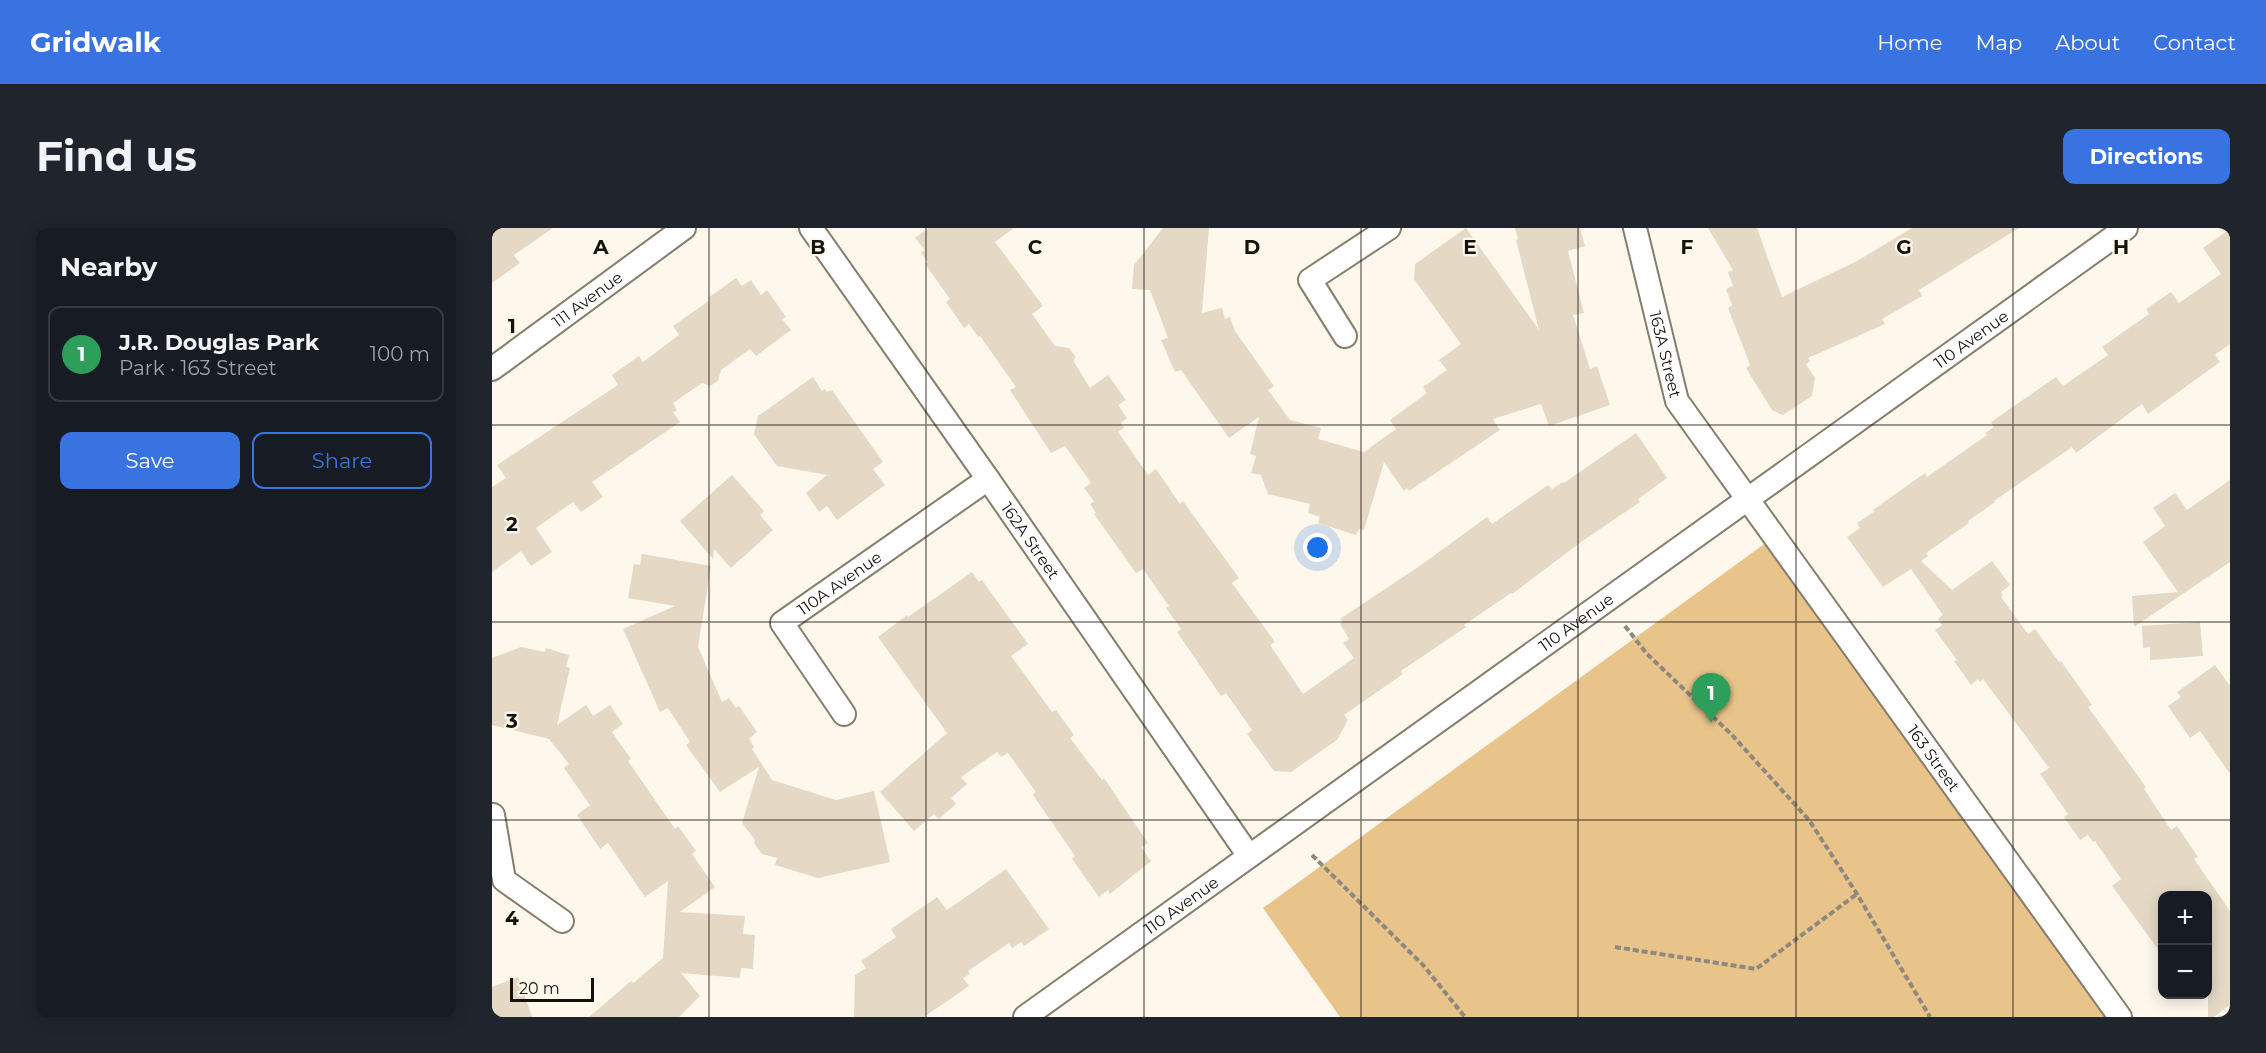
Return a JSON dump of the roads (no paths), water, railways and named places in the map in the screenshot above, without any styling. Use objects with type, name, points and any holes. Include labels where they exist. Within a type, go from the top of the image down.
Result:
[{"type":"street","name":"111 Avenue","points":[[492,369],[684,228]]},
{"type":"street","name":"162A Street","points":[[812,228],[1249,856]]},
{"type":"street","points":[[1345,336],[1310,280],[1389,228]]},
{"type":"street","name":"163A Street","points":[[1635,228],[1677,401],[1746,499]]},
{"type":"street","name":"110 Avenue","points":[[1025,1017],[2126,228]]},
{"type":"street","name":"110A Avenue","points":[[844,714],[782,623],[988,479]]},
{"type":"street","name":"163 Street","points":[[1746,499],[2120,1017]]},
{"type":"street","points":[[493,815],[498,884],[562,921]]},
{"type":"place","name":"J.R. Douglas Park","points":[[1711,723]]}]
